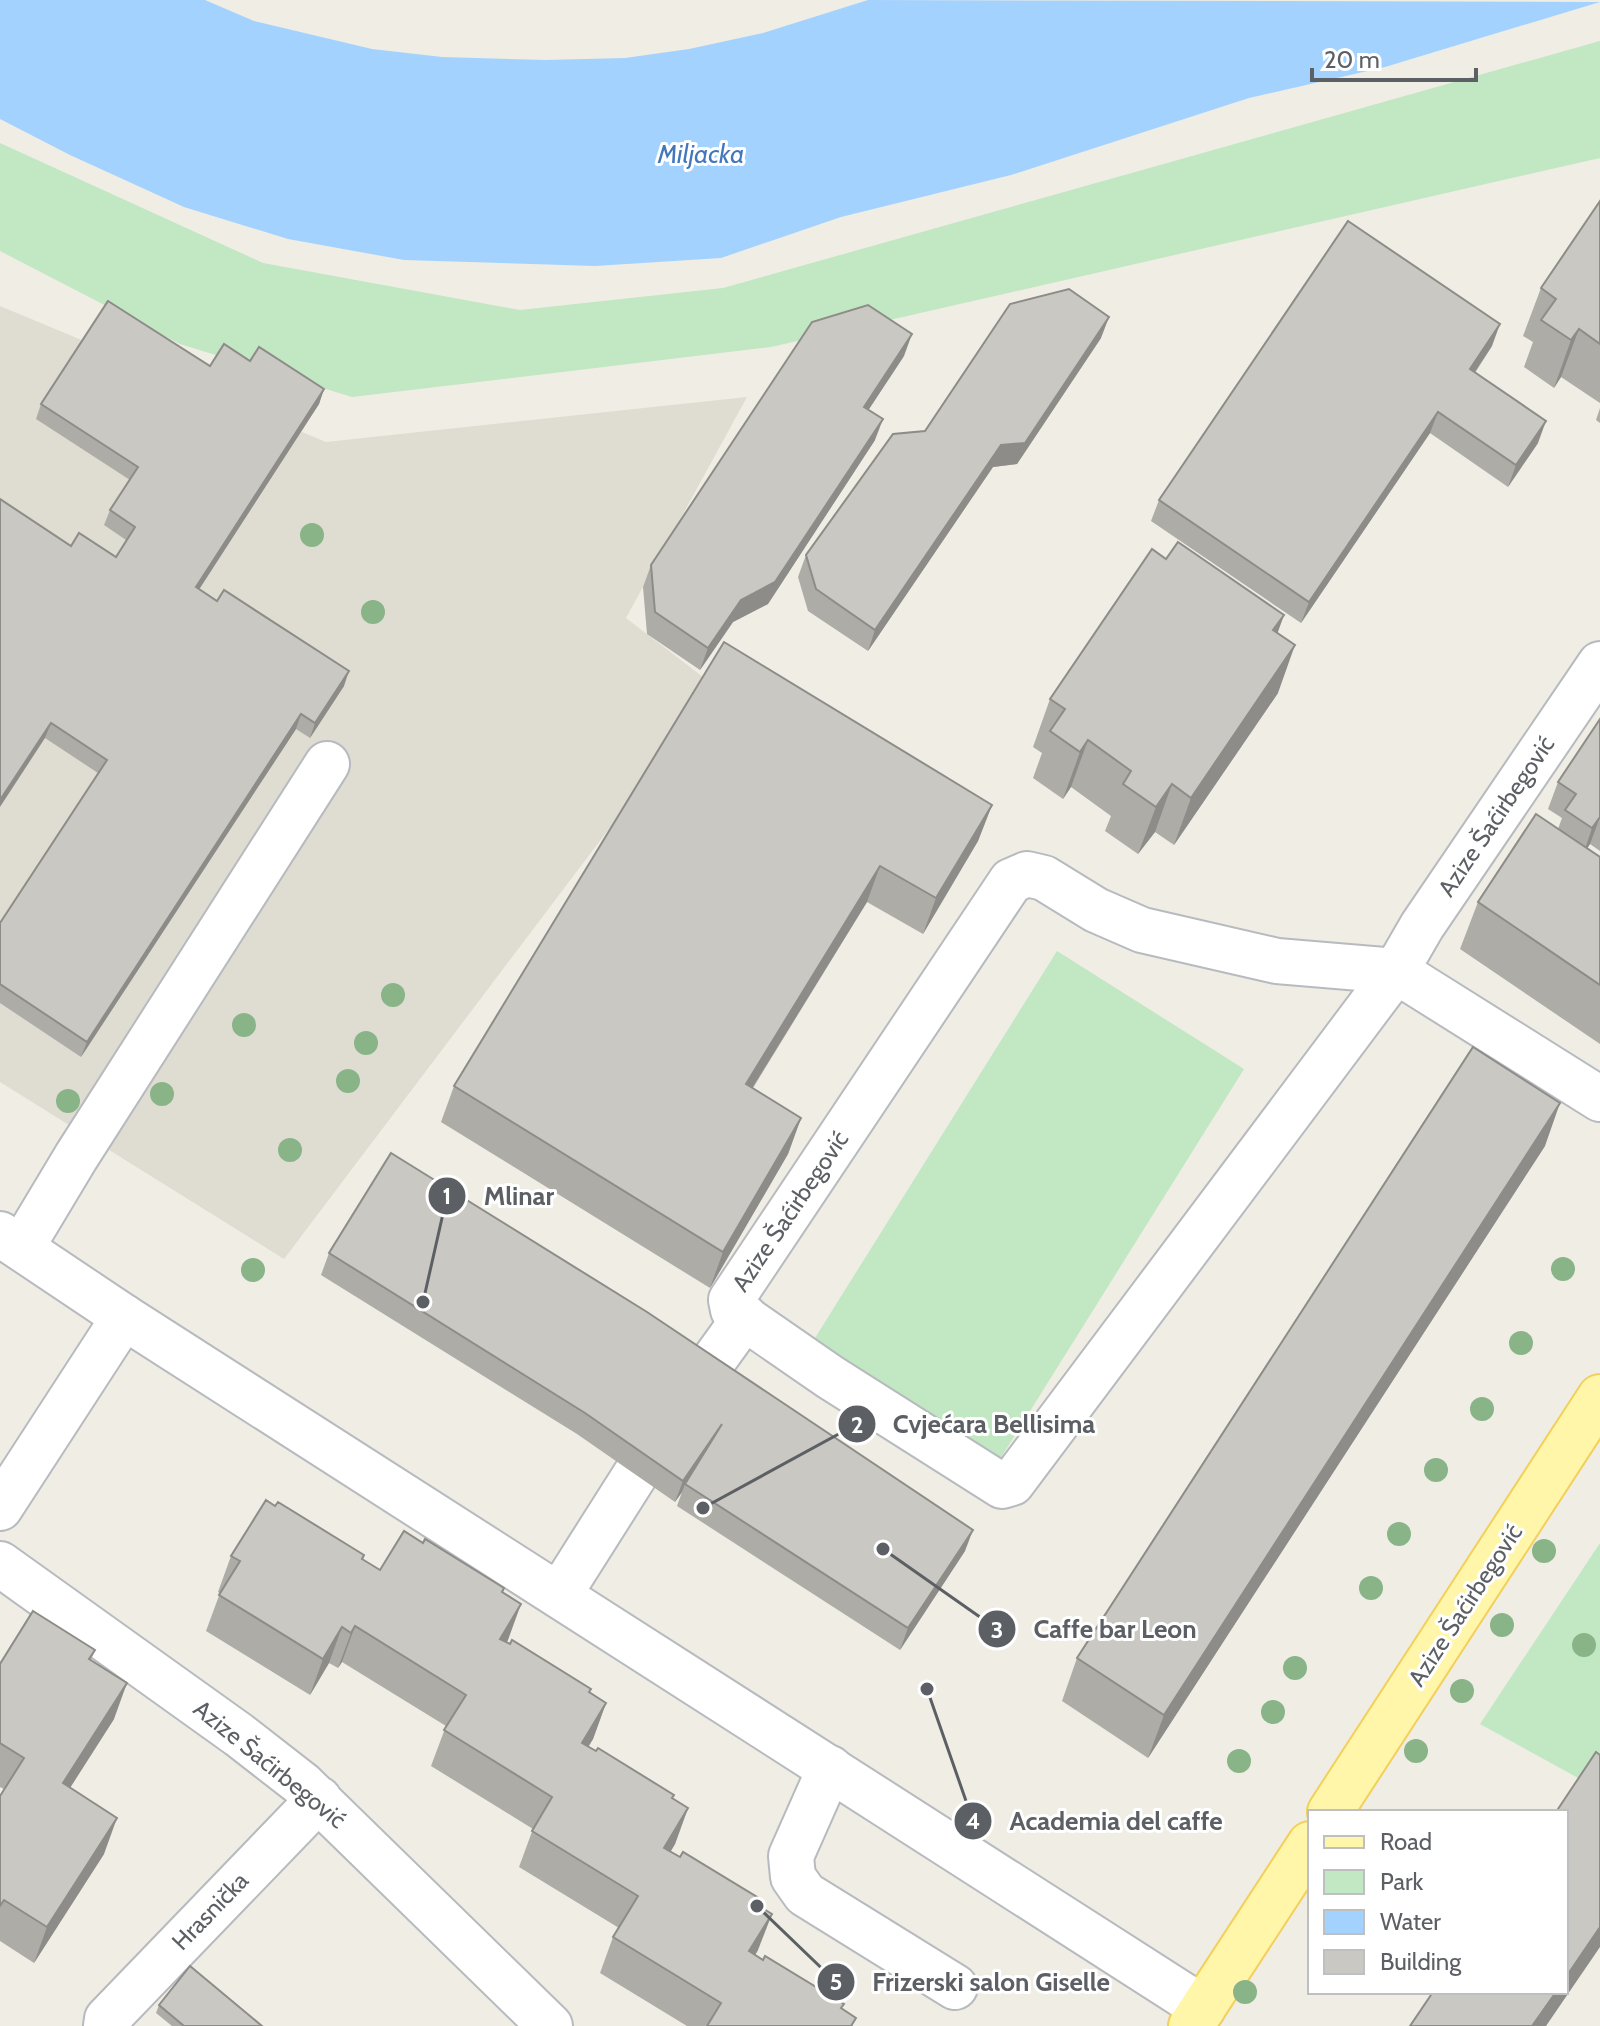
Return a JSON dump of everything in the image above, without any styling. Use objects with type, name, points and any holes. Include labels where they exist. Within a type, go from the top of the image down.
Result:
[{"type":"main road","name":"Azize Šaćirbegović","points":[[1331,1810],[1600,1397]]},
{"type":"main road","points":[[1197,2017],[1308,1847]]},
{"type":"street","name":"Azize Šaćirbegović","points":[[1600,664],[1422,926],[1396,971],[1012,1483],[1002,1486],[830,1377],[733,1310],[731,1300],[1011,881],[1027,874],[1044,878],[1096,910],[1142,930],[1277,961],[1396,971],[1600,1099]]},
{"type":"street","points":[[327,764],[76,1157],[11,1240],[124,1317],[830,1768],[1197,2017]]},
{"type":"street","points":[[0,1508],[124,1317]]},
{"type":"street","points":[[701,1378],[745,1317]]},
{"type":"street","points":[[559,1595],[635,1475]]},
{"type":"street","name":"Azize Šaćirbegović","points":[[0,1564],[239,1735],[319,1799],[550,2026]]},
{"type":"street","points":[[830,1768],[791,1856],[793,1877],[805,1894],[955,1987]]},
{"type":"street","name":"Hrasnička","points":[[106,2026],[107,2019],[319,1799]]},
{"type":"shaded area","points":[[0,306],[326,442],[747,397],[626,618],[716,687],[284,1259],[0,1082]]},
{"type":"green space","points":[[1600,41],[1600,158],[771,347],[352,397],[180,344],[0,251],[0,143],[263,263],[520,310],[723,288]]},
{"type":"green space","points":[[1057,951],[1244,1069],[995,1467],[805,1354]]},
{"type":"green space","points":[[1600,1543],[1600,1790],[1480,1724]]},
{"type":"water","name":"Miljacka","points":[[0,0],[205,0],[254,21],[372,49],[442,57],[545,60],[625,58],[689,49],[763,33],[868,0],[1600,2],[1385,67],[1249,98],[1011,175],[841,217],[721,258],[595,266],[404,260],[288,239],[184,207],[0,119]]},
{"type":"building","points":[[1600,201],[1600,344],[1579,329],[1571,340],[1541,320],[1556,299],[1541,288]]},
{"type":"building","points":[[1348,221],[1500,324],[1470,369],[1546,421],[1516,465],[1438,412],[1309,602],[1159,500]]},
{"type":"building","points":[[1069,289],[1109,317],[1025,443],[1001,445],[875,630],[816,589],[806,555],[893,434],[925,431],[1010,304]]},
{"type":"building","points":[[108,301],[210,366],[224,344],[250,361],[259,347],[324,389],[196,587],[217,601],[224,590],[349,671],[315,723],[301,714],[87,1042],[0,984],[0,923],[107,760],[51,723],[0,800],[0,499],[71,546],[79,533],[116,557],[135,527],[110,510],[138,467],[41,404]]},
{"type":"building","points":[[868,305],[912,334],[864,407],[883,419],[775,582],[741,600],[708,648],[655,612],[651,565],[812,322]]},
{"type":"building","points":[[1178,542],[1284,615],[1273,630],[1295,645],[1191,798],[1172,784],[1156,807],[1123,784],[1131,771],[1088,740],[1080,752],[1050,731],[1065,709],[1050,699],[1152,549],[1166,559]]},
{"type":"building","points":[[724,642],[992,805],[936,898],[880,866],[746,1084],[801,1118],[723,1252],[454,1086]]},
{"type":"building","points":[[1600,719],[1600,817],[1592,828],[1565,810],[1576,794],[1558,782]]},
{"type":"building","points":[[1536,814],[1600,857],[1600,985],[1478,902]]},
{"type":"building","points":[[1473,1047],[1560,1103],[1164,1715],[1077,1658]]},
{"type":"building","points":[[391,1153],[647,1312],[973,1530],[908,1628],[685,1484],[722,1424],[683,1481],[585,1413],[329,1253]]},
{"type":"building","points":[[266,1500],[275,1506],[278,1502],[364,1555],[362,1559],[380,1570],[404,1531],[423,1543],[425,1539],[504,1588],[502,1592],[521,1604],[500,1639],[510,1644],[512,1640],[591,1689],[589,1692],[606,1703],[582,1743],[596,1751],[598,1748],[674,1795],[672,1798],[688,1808],[664,1848],[680,1857],[683,1852],[757,1897],[754,1903],[772,1914],[749,1951],[763,1960],[765,1956],[844,2004],[841,2008],[856,2018],[851,2026],[707,2026],[721,2003],[613,1937],[638,1896],[532,1831],[552,1797],[444,1730],[466,1695],[355,1626],[351,1633],[342,1627],[323,1659],[219,1595],[240,1561],[231,1556]]},
{"type":"building","points":[[33,1611],[95,1650],[89,1659],[127,1683],[63,1783],[117,1818],[47,1927],[4,1900],[0,1906],[0,1796],[24,1758],[0,1743],[0,1664]]},
{"type":"building","points":[[1596,1752],[1600,1755],[1600,1927],[1568,1974],[1568,1810],[1557,1810]]},
{"type":"building","points":[[190,1966],[262,2026],[184,2026],[159,2005]]},
{"type":"building","points":[[1432,1994],[1555,1994],[1532,2026],[1410,2026]]},
{"type":"place","name":"Mlinar","points":[[423,1302]]},
{"type":"place","name":"Cvjećara Bellisima","points":[[703,1508]]},
{"type":"place","name":"Caffe bar Leon","points":[[883,1549]]},
{"type":"place","name":"Academia del caffe","points":[[927,1689]]},
{"type":"place","name":"Frizerski salon Giselle","points":[[757,1906]]}]
